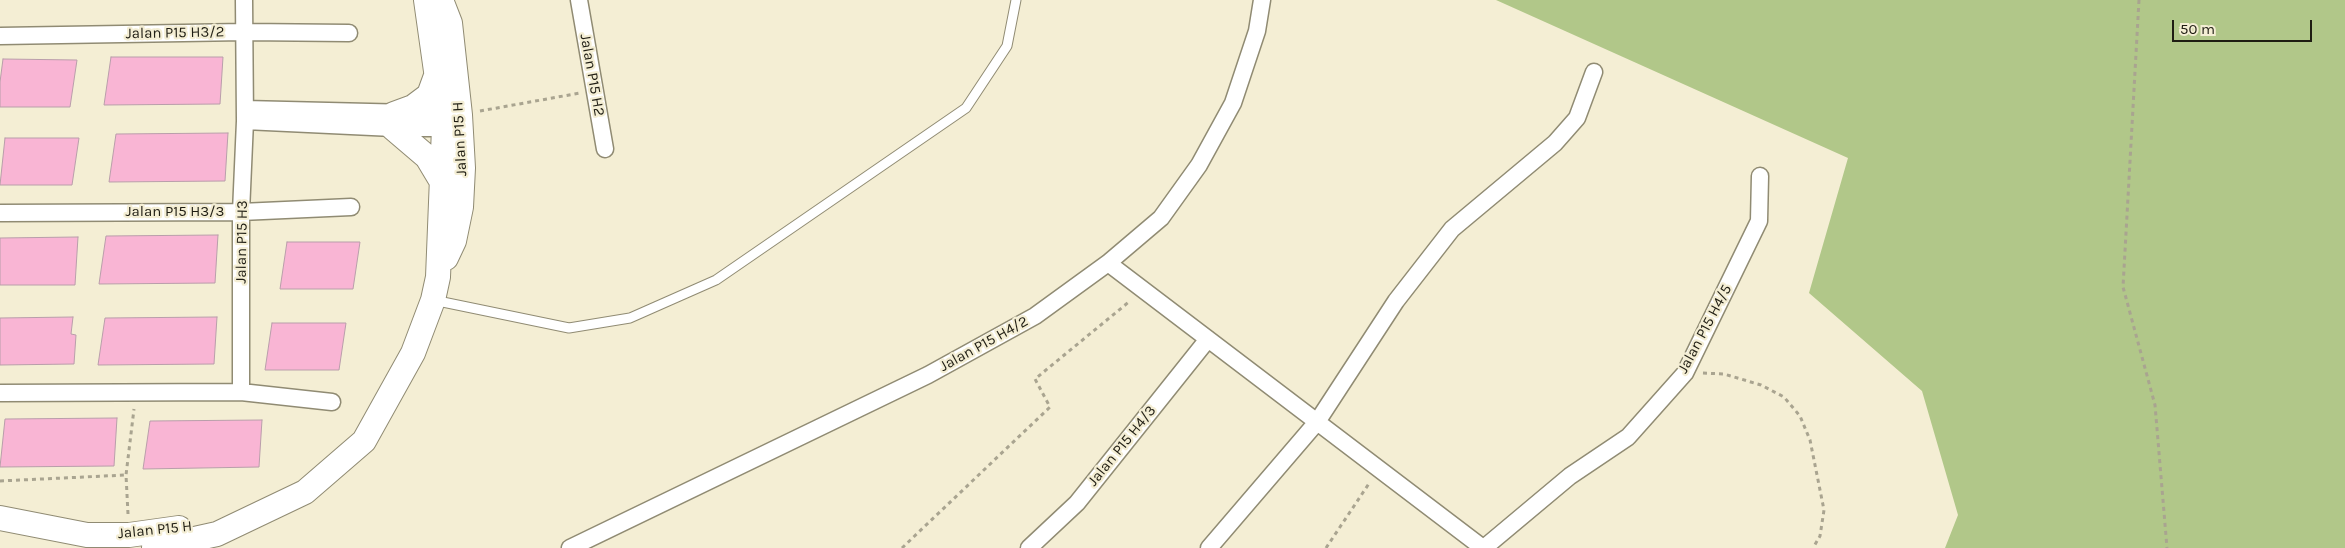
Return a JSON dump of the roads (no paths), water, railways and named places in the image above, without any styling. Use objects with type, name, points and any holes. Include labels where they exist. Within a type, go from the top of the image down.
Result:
[{"type":"street","name":"Jalan P15 H3","points":[[241,392],[242,212],[245,115],[244,0]]},
{"type":"street","name":"Jalan P15 H","points":[[154,548],[217,534],[305,492],[364,441],[413,353],[433,300],[438,277],[442,182],[452,121],[437,73],[426,0]]},
{"type":"street","name":"Jalan P15 H","points":[[438,277],[454,241],[462,207],[452,121],[450,23],[441,0]]},
{"type":"street","name":"Jalan P15 H2","points":[[579,0],[605,149]]},
{"type":"street","name":"Jalan P15 H4/2","points":[[570,548],[928,375],[1035,316],[1108,263],[1160,218],[1199,165],[1233,103],[1258,31],[1262,0]]},
{"type":"street","name":"Jalan P15 H3/2","points":[[0,36],[244,32],[349,33]]},
{"type":"street","points":[[1209,548],[1318,422],[1396,300],[1452,229],[1555,143],[1577,118],[1594,72]]},
{"type":"street","points":[[393,121],[429,96],[437,73]]},
{"type":"street","points":[[245,115],[393,121],[452,121]]},
{"type":"street","points":[[393,121],[427,157],[442,182]]},
{"type":"street","name":"Jalan P15 H4/5","points":[[1483,548],[1570,476],[1628,437],[1684,372],[1759,221],[1760,176]]},
{"type":"street","name":"Jalan P15 H3/3","points":[[0,214],[242,212],[351,207]]},
{"type":"street","points":[[1108,263],[1483,548]]},
{"type":"street","name":"Jalan P15 H4/3","points":[[1029,548],[1077,503],[1208,339]]},
{"type":"street","points":[[0,394],[241,392],[332,402]]},
{"type":"street","name":"Jalan P15 H","points":[[185,538],[214,524],[305,492]]},
{"type":"street","points":[[0,518],[79,541]]},
{"type":"street","points":[[0,528],[12,534],[131,544],[217,534]]},
{"type":"lane","points":[[433,300],[568,328],[630,318],[716,280],[966,108],[1007,46],[1016,0]]}]
